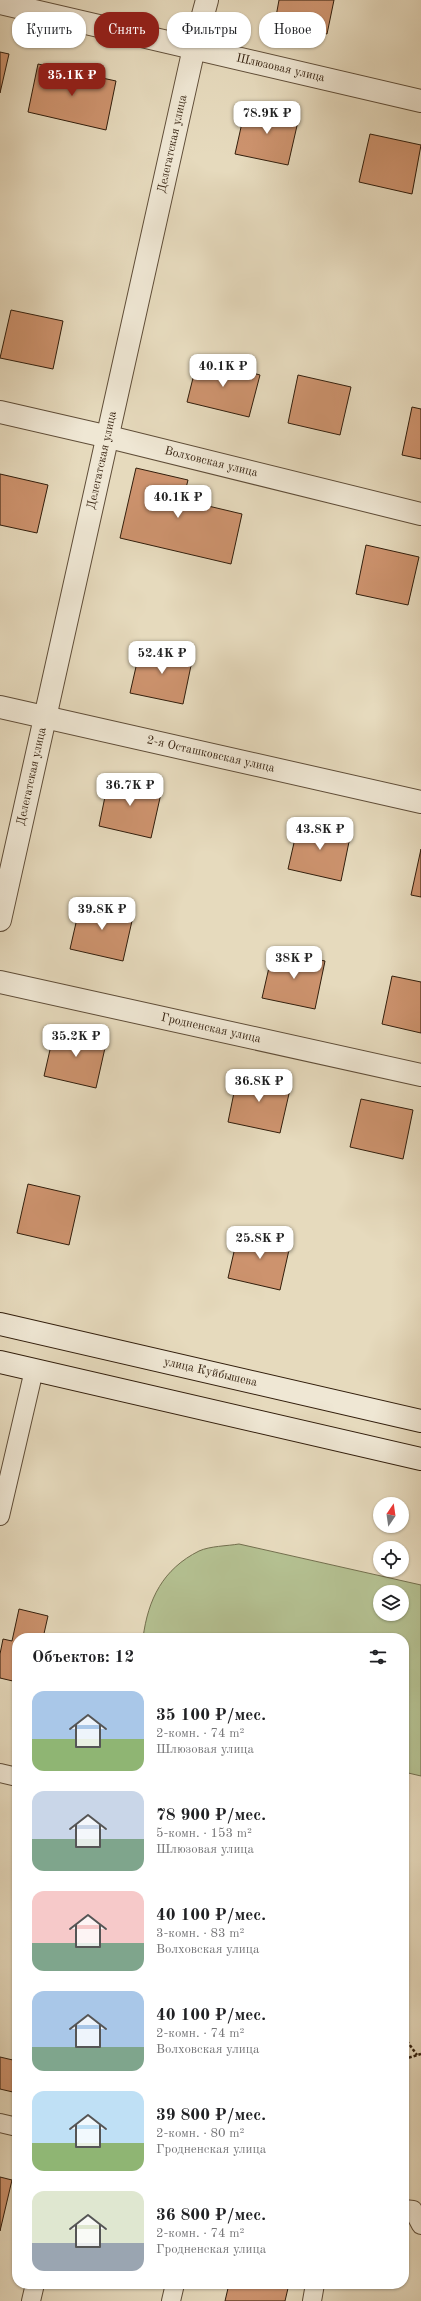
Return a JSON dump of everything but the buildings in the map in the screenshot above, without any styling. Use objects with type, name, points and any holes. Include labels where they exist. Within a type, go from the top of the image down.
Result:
[{"type":"street","name":"Делегатская улица","points":[[204,12],[207,0]]},
{"type":"street","name":"Шлюзовая улица","points":[[0,3],[167,42]]},
{"type":"street","name":"Делегатская улица","points":[[0,920],[109,437],[194,48]]},
{"type":"street","name":"Шлюзовая улица","points":[[194,48],[421,101]]},
{"type":"street","name":"Волховская улица","points":[[0,412],[109,437],[421,514]]},
{"type":"street","name":"2-я Осташковская улица","points":[[0,707],[421,802]]},
{"type":"street","name":"Гродненская улица","points":[[0,982],[421,1075]]},
{"type":"street","name":"улица Куйбышева","points":[[0,1324],[421,1421]]},
{"type":"street","points":[[0,1362],[421,1458]]},
{"type":"lane","points":[[0,1516],[7,1453],[34,1370]]},
{"type":"lane","points":[[0,1773],[12,1776]]},
{"type":"lane","points":[[0,2123],[12,2126]]},
{"type":"lane","points":[[409,2210],[413,2210],[421,2225]]},
{"type":"lane","points":[[31,2301],[34,2289]]},
{"type":"lane","points":[[171,2301],[174,2289]]},
{"type":"lane","points":[[312,2301],[314,2289]]},
{"type":"path","points":[[409,2044],[417,2055]]},
{"type":"path","points":[[409,2057],[421,2054]]},
{"type":"green space","points":[[239,1544],[373,1574],[373,1577],[385,1577],[421,1585],[421,1776],[409,1773],[409,1633],[144,1633],[149,1610],[159,1587],[167,1576],[186,1558],[203,1549]]}]
